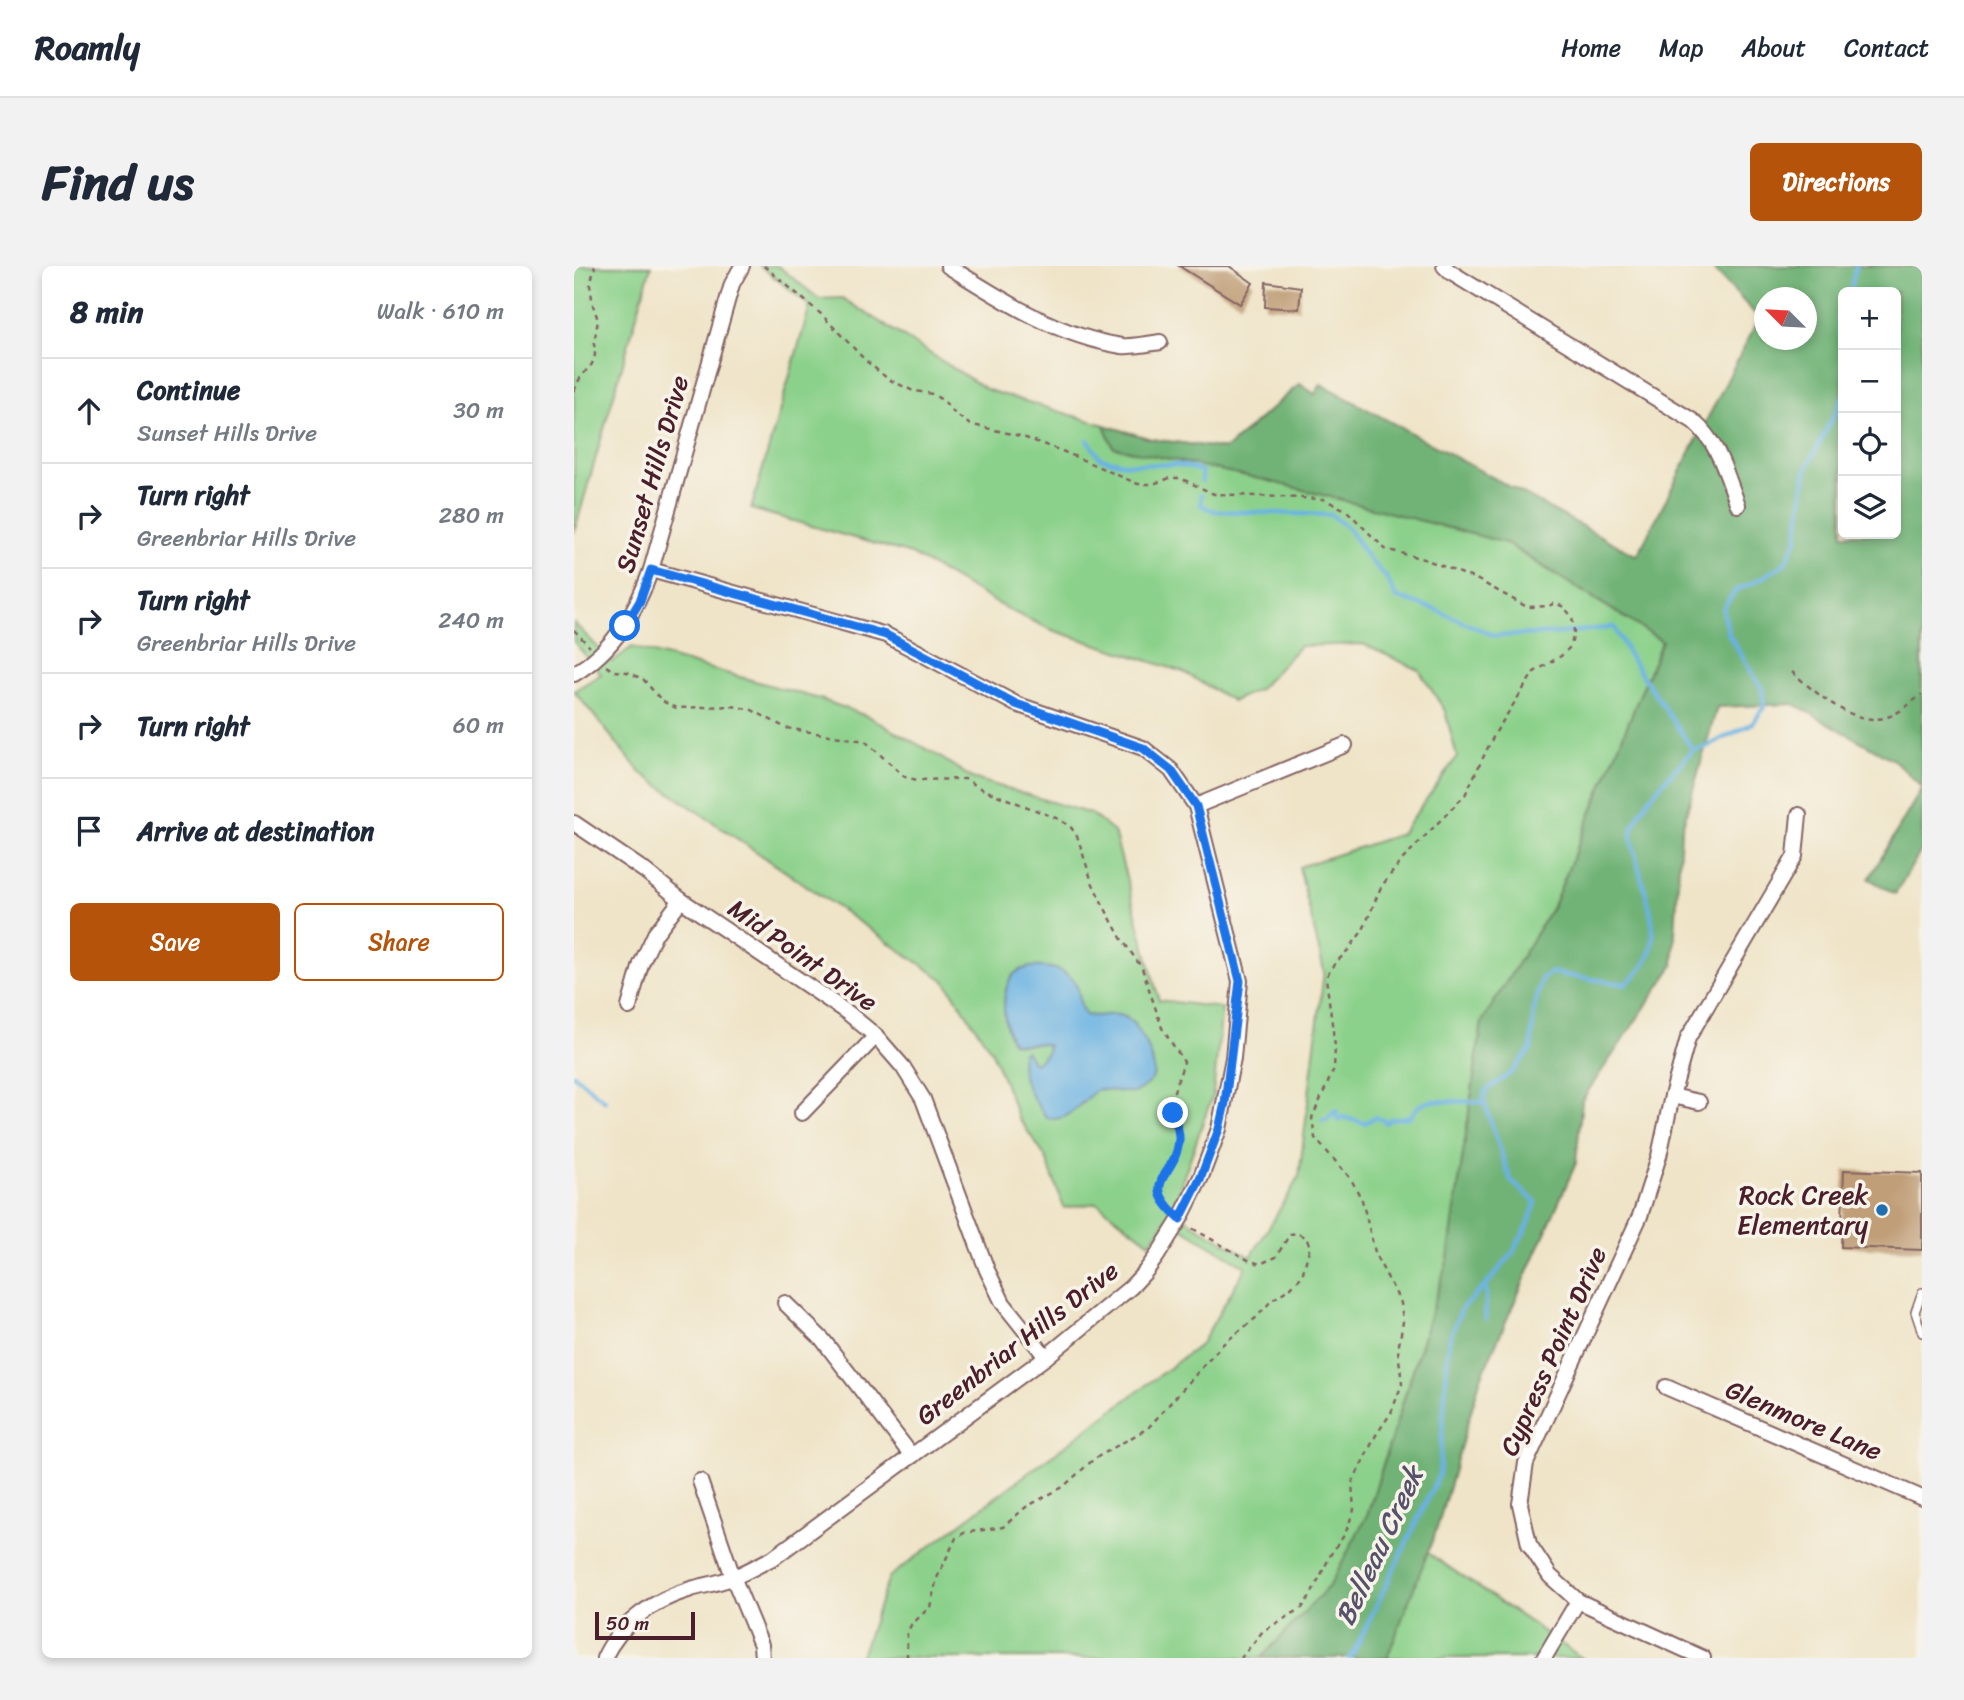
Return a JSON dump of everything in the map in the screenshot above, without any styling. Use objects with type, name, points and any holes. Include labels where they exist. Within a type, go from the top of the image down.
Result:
[{"type":"street","name":"Sunset Hills Drive","points":[[574,674],[598,657],[625,626],[640,601],[732,284],[742,266]]},
{"type":"street","points":[[948,266],[1001,299],[1058,329],[1124,346],[1160,342]]},
{"type":"street","points":[[1444,266],[1693,421],[1716,448],[1738,505]]},
{"type":"street","name":"Greenbriar Hills Drive","points":[[604,1658],[626,1625],[642,1612],[687,1590],[733,1577],[773,1558],[1046,1357],[1131,1287],[1157,1256],[1180,1219],[1201,1177],[1219,1129],[1225,1103],[1240,981],[1196,806],[1171,770],[1143,748],[1016,704],[886,635],[651,570]]},
{"type":"street","points":[[1196,806],[1345,745]]},
{"type":"street","name":"Cypress Point Drive","points":[[1703,1658],[1578,1601],[1550,1576],[1529,1545],[1520,1504],[1526,1462],[1640,1216],[1659,1156],[1688,1038],[1795,856],[1799,815]]},
{"type":"street","name":"Mid Point Drive","points":[[574,823],[645,871],[681,900],[848,1013],[876,1036],[903,1067],[923,1099],[987,1270],[1003,1303],[1046,1357]]},
{"type":"street","points":[[629,1007],[641,964],[655,934],[681,900]]},
{"type":"street","points":[[802,1113],[876,1036]]},
{"type":"street","points":[[1672,1096],[1699,1102]]},
{"type":"street","points":[[785,1303],[823,1340],[856,1379],[912,1456]]},
{"type":"street","name":"Glenmore Lane","points":[[1666,1387],[1922,1498]]},
{"type":"street","points":[[700,1480],[733,1577],[761,1645],[762,1658]]},
{"type":"street","points":[[1545,1658],[1578,1601]]},
{"type":"lane","points":[[1922,1292],[1919,1312],[1922,1333]]},
{"type":"path","points":[[574,391],[595,355],[594,342],[598,320],[590,285],[595,266]]},
{"type":"path","points":[[764,266],[821,314],[888,380],[911,390],[932,394],[944,401],[955,414],[969,424],[1031,439],[1138,484],[1153,484],[1170,478],[1180,478],[1213,494],[1323,499],[1346,510],[1385,549],[1426,560],[1478,580],[1527,607],[1555,603],[1564,607],[1572,617],[1574,631],[1571,646],[1562,656],[1534,672],[1494,735],[1465,795],[1401,861],[1381,887],[1363,930],[1331,968],[1326,978],[1335,1046],[1335,1069],[1312,1118],[1315,1138],[1352,1179],[1362,1200],[1376,1256],[1401,1303],[1403,1322],[1398,1350],[1402,1384],[1391,1413],[1352,1483],[1354,1510],[1345,1534],[1331,1554],[1312,1593],[1302,1608],[1263,1631],[1241,1658]]},
{"type":"path","points":[[574,630],[614,671],[643,679],[662,701],[676,708],[732,706],[752,710],[786,728],[865,741],[905,777],[917,780],[965,779],[984,790],[1056,818],[1069,826],[1077,836],[1092,882],[1103,905],[1142,968],[1162,1028],[1184,1062],[1171,1100],[1179,1140],[1174,1157],[1159,1183],[1161,1198],[1188,1226],[1260,1264],[1276,1257],[1290,1234],[1297,1233],[1306,1238],[1310,1246],[1302,1276],[1223,1344],[1148,1428],[1094,1459],[1063,1487],[1026,1507],[1003,1527],[964,1533],[956,1538],[937,1578],[930,1607],[911,1625],[907,1633],[907,1658]]},
{"type":"path","points":[[1792,672],[1830,703],[1867,718],[1885,718],[1922,694]]},
{"type":"green space","points":[[574,266],[651,266],[574,533]]},
{"type":"green space","points":[[760,266],[778,266],[819,299],[842,298],[988,390],[1151,439],[1226,449],[1293,389],[1511,547],[1662,641],[1554,904],[1482,1022],[1448,1259],[1368,1512],[1582,1658],[860,1658],[889,1577],[1201,1344],[1246,1267],[1167,1219],[1150,1243],[1097,1203],[1064,1208],[1046,1158],[1018,1117],[992,1052],[945,981],[640,772],[574,691],[601,674],[574,642],[574,623],[612,662],[632,647],[823,700],[869,717],[972,778],[1091,814],[1114,832],[1159,1000],[1222,1008],[1213,1094],[1173,1207],[1194,1225],[1251,1257],[1299,1177],[1324,971],[1299,867],[1401,834],[1457,757],[1445,711],[1419,670],[1363,644],[1300,646],[1259,689],[1233,701],[1183,672],[1052,630],[1009,610],[911,554],[751,509],[810,306]]},
{"type":"green space","points":[[1711,266],[1922,266],[1922,787],[1895,761],[1794,704],[1717,707],[1681,832],[1673,966],[1582,1100],[1576,1163],[1480,1380],[1437,1528],[1387,1658],[1261,1658],[1330,1585],[1368,1513],[1448,1259],[1482,1022],[1554,904],[1662,641],[1506,543],[1265,480],[1113,447],[1104,425],[1151,439],[1226,449],[1300,384],[1315,394],[1321,384],[1637,556],[1754,328],[1754,350],[1817,350],[1817,287],[1754,287],[1754,313]]},
{"type":"green space","points":[[1922,788],[1922,849],[1895,894],[1869,879]]},
{"type":"water","points":[[1029,967],[1045,967],[1067,974],[1076,986],[1081,1007],[1086,1015],[1115,1015],[1131,1021],[1151,1055],[1154,1073],[1152,1079],[1134,1093],[1098,1089],[1069,1114],[1055,1119],[1047,1118],[1027,1087],[1021,1060],[1023,1052],[1026,1051],[1035,1063],[1047,1053],[1048,1045],[1012,1042],[1006,1026],[1004,998],[1009,981],[1016,973]]},
{"type":"building","points":[[1179,266],[1229,266],[1253,283],[1240,304]]},
{"type":"building","points":[[1266,282],[1301,287],[1299,309],[1265,307]]},
{"type":"building","name":"Rock Creek Elementary","points":[[1844,1170],[1922,1173],[1922,1250],[1841,1247]]},
{"type":"waterway","name":"Belleau Creek","points":[[1851,287],[1856,266]]},
{"type":"waterway","name":"Belleau Creek","points":[[1349,1658],[1439,1475],[1449,1340],[1462,1308],[1512,1254],[1528,1225],[1536,1202],[1511,1181],[1484,1102],[1485,1091],[1511,1073],[1531,1049],[1534,1009],[1542,978],[1552,972],[1625,984],[1640,971],[1649,956],[1653,925],[1632,844],[1632,831],[1650,798],[1693,750],[1704,748],[1753,723],[1764,707],[1762,689],[1729,635],[1723,609],[1735,591],[1785,563],[1797,539],[1806,470],[1838,407]]},
{"type":"waterway","points":[[1088,440],[1100,458],[1126,464],[1180,465],[1202,471],[1202,481]]},
{"type":"waterway","points":[[1201,495],[1201,505],[1214,511],[1331,515],[1348,528],[1369,559],[1386,577],[1396,597],[1434,609],[1495,636],[1614,627],[1631,659],[1693,750]]},
{"type":"waterway","points":[[574,1075],[605,1101]]},
{"type":"waterway","points":[[1322,1120],[1327,1120],[1337,1111],[1336,1117],[1339,1121],[1342,1117],[1365,1123],[1375,1117],[1386,1123],[1390,1119],[1409,1117],[1420,1105],[1431,1101],[1484,1102]]},
{"type":"waterway","points":[[1485,1286],[1486,1319]]},
{"type":"place","name":"Rock Creek Elementary","points":[[1882,1210]]},
{"type":"route","points":[[625,626],[640,601],[651,570],[886,635],[1029,710],[1143,748],[1171,770],[1196,806],[1238,964],[1240,981],[1233,1058],[1219,1129],[1201,1177],[1180,1219],[1161,1198],[1159,1183],[1174,1157],[1179,1140],[1173,1113]]}]
